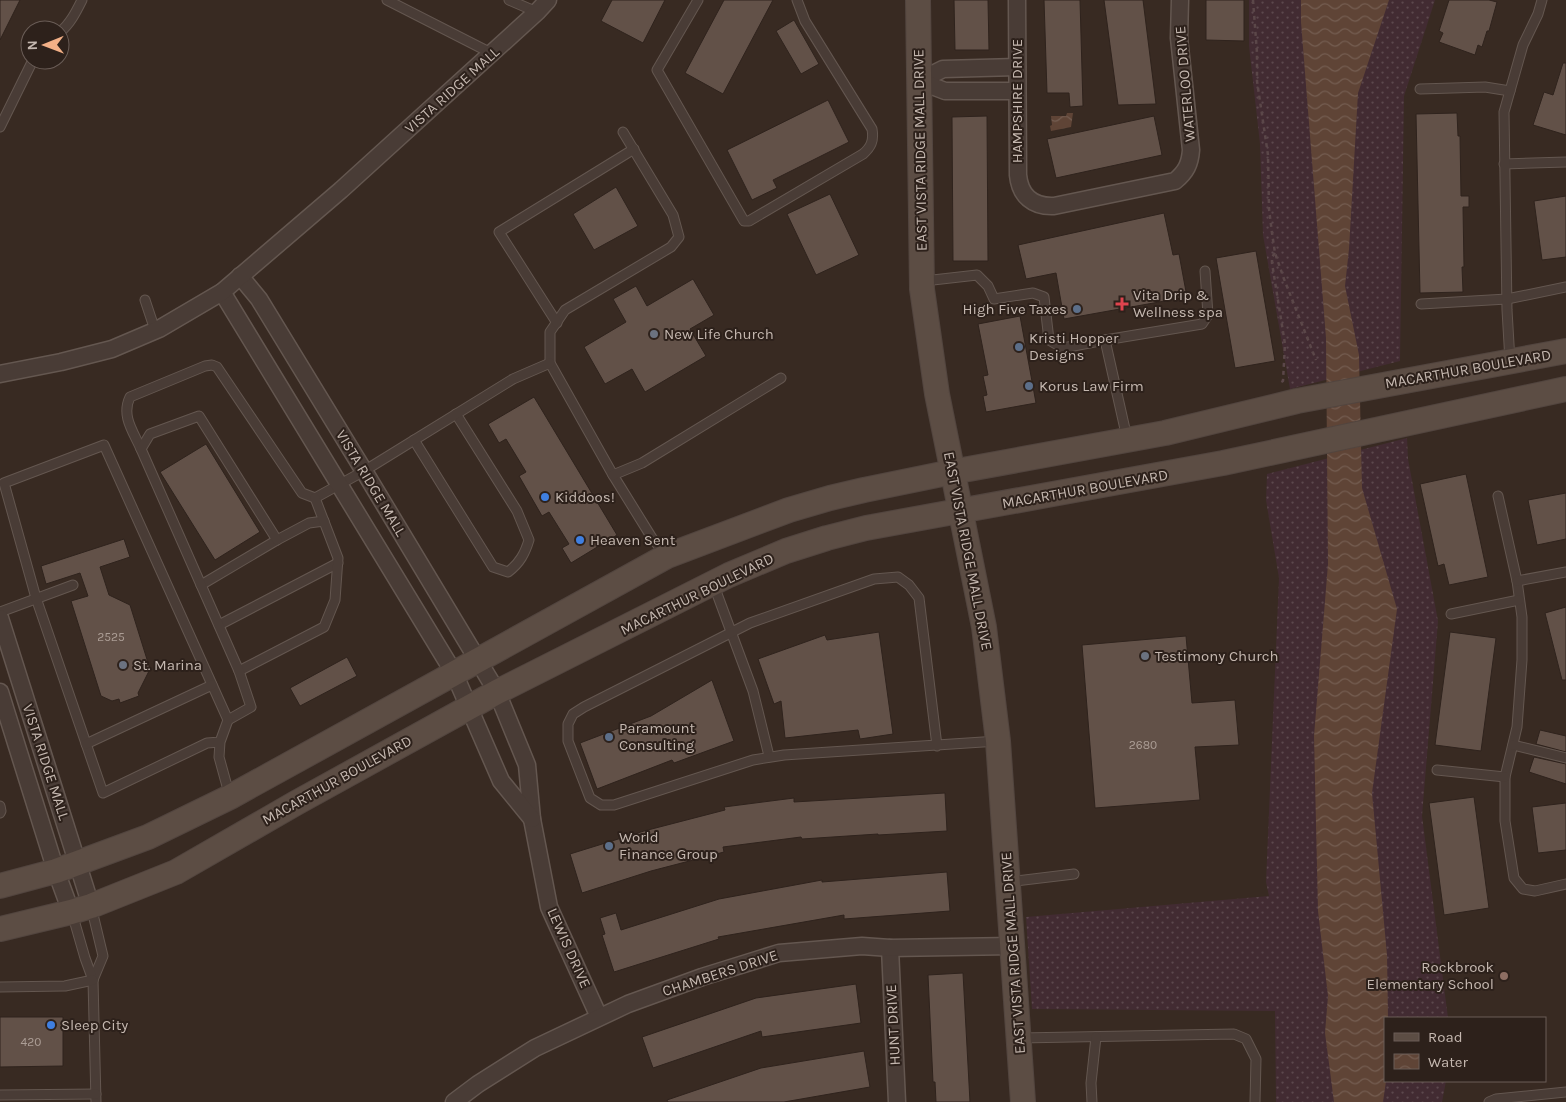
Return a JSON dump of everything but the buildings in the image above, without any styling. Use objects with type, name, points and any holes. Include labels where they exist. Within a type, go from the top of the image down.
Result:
[{"type":"main road","name":"EAST VISTA RIDGE MALL DRIVE","points":[[918,0],[922,281],[937,394],[984,627],[998,742],[1024,1102]]},
{"type":"main road","name":"MACARTHUR BOULEVARD","points":[[0,886],[67,867],[148,837],[230,797],[667,556],[789,510],[830,498],[952,472],[1165,433],[1297,401],[1566,351]]},
{"type":"main road","name":"MACARTHUR BOULEVARD","points":[[0,929],[81,909],[176,872],[497,692],[713,583],[786,551],[827,538],[874,527],[1214,465],[1566,389]]},
{"type":"street","name":"HAMPSHIRE DRIVE","points":[[1017,0],[1018,175],[1019,184],[1028,199]]},
{"type":"street","name":"WATERLOO DRIVE","points":[[1028,199],[1045,207],[1054,206],[1175,180],[1188,168],[1190,150],[1179,38],[1180,0]]},
{"type":"street","name":"VISTA RIDGE MALL","points":[[0,374],[61,362],[112,349],[156,330],[222,292],[341,190],[543,6]]},
{"type":"street","points":[[919,81],[943,69],[1017,67]]},
{"type":"street","points":[[919,81],[945,91],[1017,91]]},
{"type":"street","name":"VISTA RIDGE MALL","points":[[240,276],[259,299],[497,692]]},
{"type":"street","name":"VISTA RIDGE MALL","points":[[222,292],[454,673],[469,707]]},
{"type":"street","name":"VISTA RIDGE MALL","points":[[0,618],[67,867],[81,909]]},
{"type":"street","name":"VISTA RIDGE MALL","points":[[0,692],[67,867],[81,909]]},
{"type":"street","name":"LEWIS DRIVE","points":[[497,692],[527,765],[532,819],[549,907],[599,1017]]},
{"type":"street","name":"LEWIS DRIVE","points":[[469,707],[501,781],[532,819]]},
{"type":"street","name":"CHAMBERS DRIVE","points":[[454,1102],[478,1084],[535,1048],[599,1017],[628,1004],[702,977],[779,953],[862,946],[890,948],[1012,946]]},
{"type":"street","name":"HUNT DRIVE","points":[[890,948],[897,1102]]},
{"type":"lane","points":[[70,20],[82,0]]},
{"type":"lane","points":[[387,0],[492,54]]},
{"type":"lane","points":[[509,0],[543,6]]},
{"type":"lane","points":[[698,0],[657,70],[744,221],[749,221],[863,154],[870,148],[874,138],[872,129],[805,21],[797,0]]},
{"type":"lane","points":[[1510,361],[1507,299],[1504,112],[1523,45],[1538,14],[1542,0]]},
{"type":"lane","points":[[0,127],[28,70]]},
{"type":"lane","points":[[1420,89],[1485,87],[1510,91]]},
{"type":"lane","points":[[623,132],[673,215],[679,237],[671,247],[565,310],[550,332],[550,363],[613,475],[652,538],[667,556]]},
{"type":"lane","points":[[556,323],[499,232],[634,149]]},
{"type":"lane","points":[[1504,164],[1566,162]]},
{"type":"lane","points":[[922,281],[977,275],[988,286],[994,298],[1033,293],[1044,297],[1049,340],[1063,348],[1202,324],[1208,315],[1205,271]]},
{"type":"lane","points":[[1421,304],[1507,299],[1566,287]]},
{"type":"lane","points":[[144,300],[156,330]]},
{"type":"lane","points":[[1105,340],[1128,440]]},
{"type":"lane","points":[[315,498],[364,471],[513,379],[550,363]]},
{"type":"lane","points":[[230,797],[219,757],[220,742],[228,720],[251,707],[239,671],[126,414],[126,405],[130,397],[205,366],[212,365],[218,367],[302,493],[315,498],[338,558],[335,600],[324,627],[239,671]]},
{"type":"lane","points":[[613,475],[642,462],[782,378]]},
{"type":"lane","points":[[414,440],[493,567],[508,572],[516,566],[525,553],[530,540],[517,511],[456,414]]},
{"type":"lane","points":[[141,449],[150,434],[199,416],[276,540]]},
{"type":"lane","points":[[220,742],[207,743],[103,793],[36,598],[4,483],[104,445],[228,720]]},
{"type":"lane","points":[[1498,496],[1517,581],[1522,617],[1522,660],[1517,727],[1506,778],[1505,821],[1514,878],[1523,889],[1535,891],[1566,884]]},
{"type":"lane","points":[[201,585],[276,540],[309,523],[324,521]]},
{"type":"lane","points":[[219,625],[338,563]]},
{"type":"lane","points":[[1517,581],[1566,572]]},
{"type":"lane","points":[[937,746],[919,598],[909,585],[898,577],[874,579],[765,616],[573,714],[568,724],[568,741],[590,798],[600,805],[614,804],[769,756],[937,746],[998,742]]},
{"type":"lane","points":[[713,583],[753,692],[769,756]]},
{"type":"lane","points":[[0,612],[73,585]]},
{"type":"lane","points":[[1451,614],[1519,600]]},
{"type":"lane","points":[[86,744],[212,685]]},
{"type":"lane","points":[[1513,745],[1566,758]]},
{"type":"lane","points":[[1437,770],[1506,778]]},
{"type":"lane","points":[[0,806],[2,810],[0,813]]},
{"type":"lane","points":[[1008,882],[1074,874]]},
{"type":"lane","points":[[0,1095],[96,1098],[92,980],[85,958],[81,909]]},
{"type":"lane","points":[[81,909],[103,956],[92,980]]},
{"type":"lane","points":[[0,987],[65,986],[92,980]]},
{"type":"lane","points":[[1019,1038],[1234,1034],[1246,1039],[1256,1059],[1255,1102]]},
{"type":"lane","points":[[1092,1102],[1091,1083],[1096,1037]]},
{"type":"lane","points":[[1489,1102],[1496,1099],[1566,1092]]},
{"type":"path","points":[[1254,0],[1257,81],[1268,155],[1269,210],[1275,253],[1316,360]]},
{"type":"path","points":[[1275,253],[1272,257],[1272,263],[1285,344],[1283,380],[1278,385]]},
{"type":"shaded area","points":[[1249,0],[1435,0],[1404,96],[1400,361],[1290,389],[1263,235],[1260,144],[1249,46]]},
{"type":"shaded area","points":[[1407,438],[1408,459],[1438,621],[1422,816],[1448,1017],[1384,1017],[1384,1082],[1446,1082],[1442,1102],[1276,1102],[1275,1011],[1032,1009],[1026,917],[1269,896],[1266,882],[1279,578],[1266,500],[1267,474]]},
{"type":"water","points":[[1301,0],[1389,0],[1358,93],[1349,249],[1345,286],[1359,355],[1362,488],[1397,609],[1372,793],[1387,955],[1388,1017],[1384,1017],[1384,1082],[1386,1082],[1383,1102],[1334,1102],[1325,1033],[1328,996],[1318,911],[1314,736],[1328,564],[1326,338],[1301,22]]},
{"type":"water","points":[[1067,113],[1073,113],[1071,127],[1051,131],[1051,116],[1066,116]]},
{"type":"place","name":"Vita Drip & Wellness spa","points":[[1122,304]]},
{"type":"place","name":"High Five Taxes","points":[[1077,309]]},
{"type":"place","name":"New Life Church","points":[[654,334]]},
{"type":"place","name":"Kristi Hopper Designs","points":[[1019,347]]},
{"type":"place","name":"Korus Law Firm","points":[[1029,386]]},
{"type":"place","name":"Kiddoos!","points":[[545,497]]},
{"type":"place","name":"Heaven Sent","points":[[580,540]]},
{"type":"place","name":"Testimony Church","points":[[1145,656]]},
{"type":"place","name":"St. Marina","points":[[123,665]]},
{"type":"place","name":"Paramount Consulting","points":[[609,737]]},
{"type":"place","name":"World Finance Group","points":[[609,846]]},
{"type":"place","name":"Rockbrook Elementary School","points":[[1504,976]]},
{"type":"place","name":"Sleep City","points":[[51,1025]]}]
